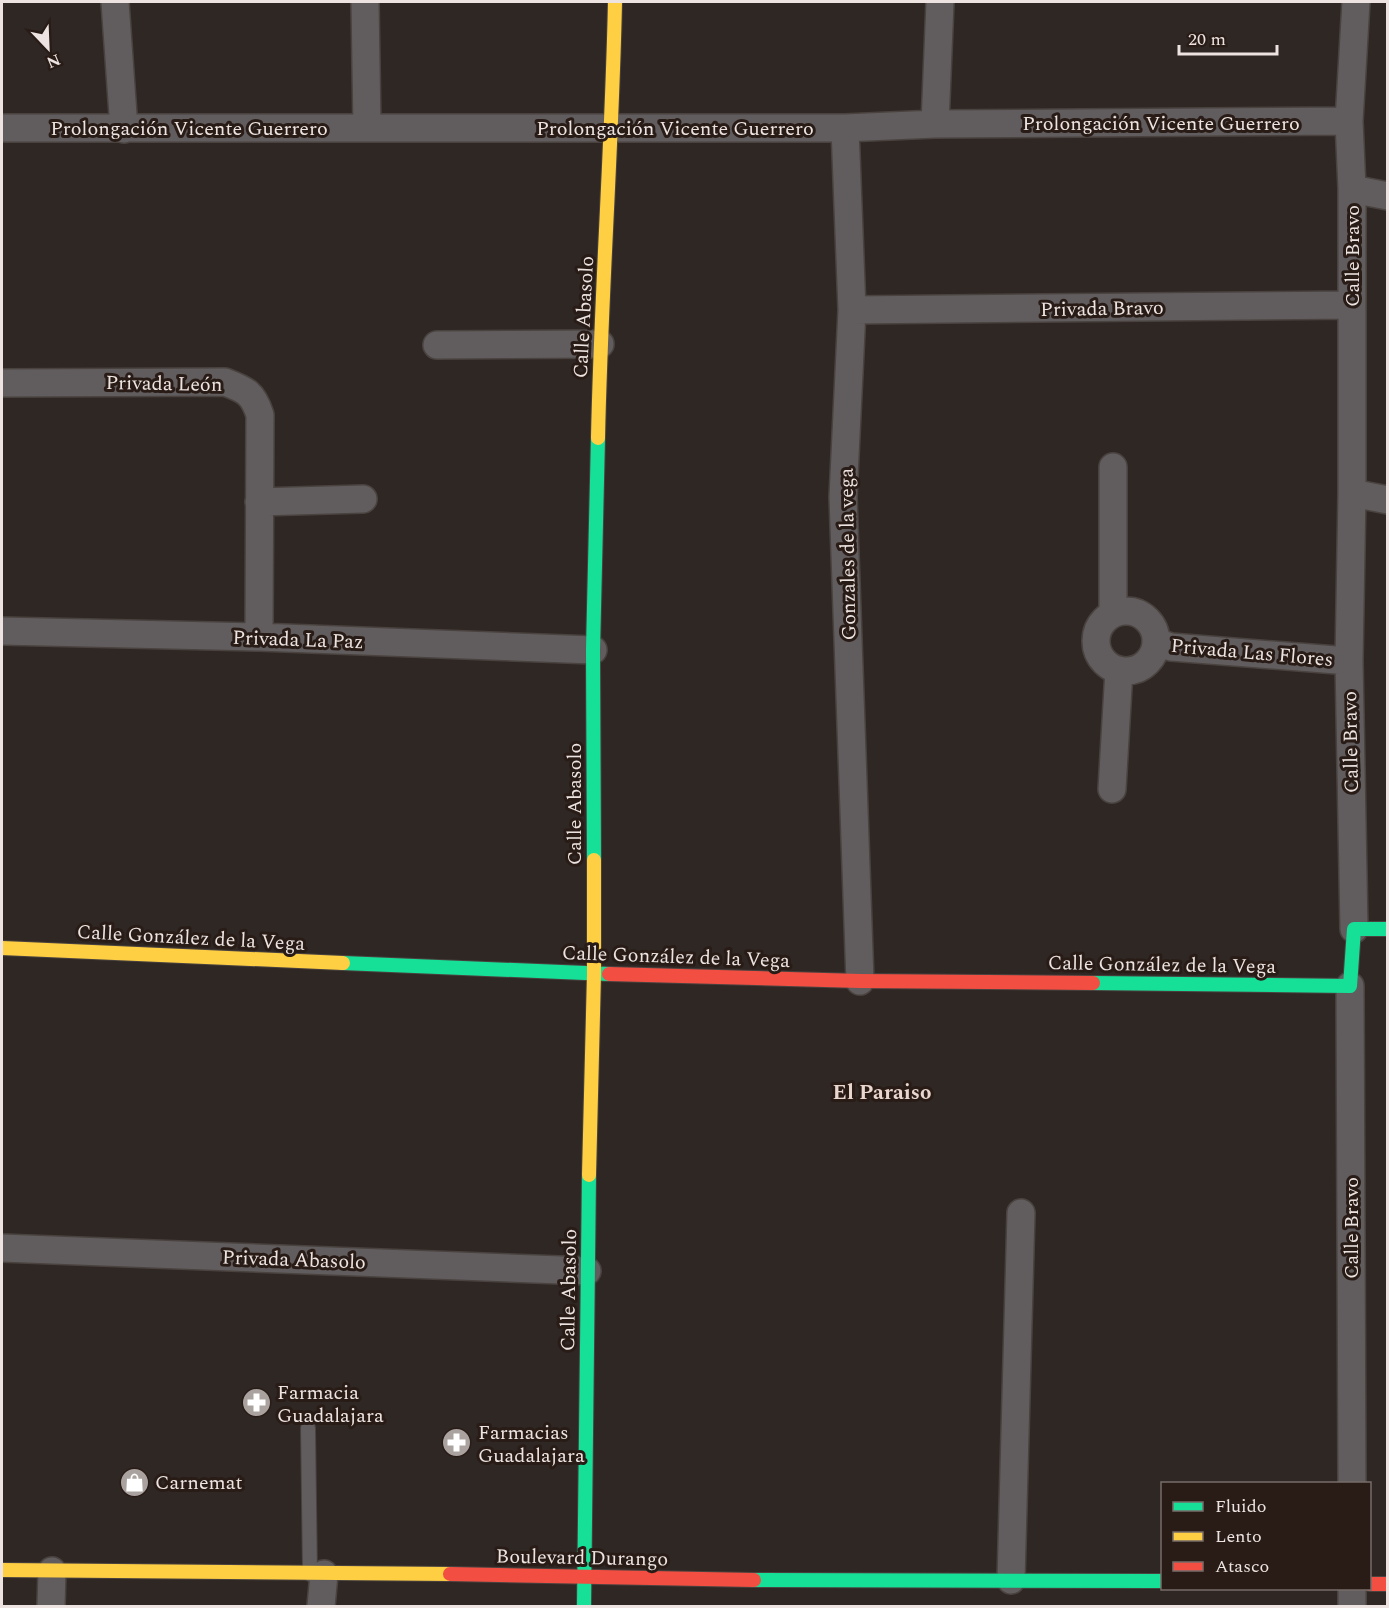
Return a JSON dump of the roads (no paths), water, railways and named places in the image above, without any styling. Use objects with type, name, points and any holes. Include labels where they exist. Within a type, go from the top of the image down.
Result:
[{"type":"street","points":[[115,2],[124,129]]},
{"type":"street","points":[[364,2],[367,128]]},
{"type":"street","name":"Calle Abasolo","points":[[584,1606],[587,1270],[594,974],[593,650],[600,344],[612,128],[615,2]]},
{"type":"street","points":[[935,124],[940,2]]},
{"type":"street","name":"Calle Bravo","points":[[1352,1482],[1350,986],[1354,929],[1349,662],[1352,493],[1352,189],[1348,121],[1356,2]]},
{"type":"street","name":"Prolongación Vicente Guerrero","points":[[2,128],[845,128],[935,124],[1348,121]]},
{"type":"street","name":"Gonzales de la vega","points":[[845,128],[852,310],[843,497],[860,981]]},
{"type":"street","points":[[1352,189],[1388,196]]},
{"type":"street","name":"Privada Bravo","points":[[852,310],[1352,305]]},
{"type":"street","points":[[437,345],[600,344]]},
{"type":"street","name":"Privada León","points":[[2,382],[225,382],[244,389],[255,400],[260,415],[259,637]]},
{"type":"street","points":[[1112,789],[1119,670],[1105,662],[1097,648],[1097,632],[1101,624],[1113,614],[1113,467]]},
{"type":"street","points":[[1352,493],[1388,500]]},
{"type":"street","points":[[259,502],[363,499]]},
{"type":"street","name":"Privada Las Flores","points":[[1113,614],[1128,611],[1143,615],[1153,627],[1156,642],[1152,656],[1141,666],[1134,670],[1119,670]]},
{"type":"street","name":"Privada La Paz","points":[[2,631],[259,637],[593,650]]},
{"type":"street","name":"Privada Las Flores","points":[[1156,642],[1172,647],[1349,662]]},
{"type":"street","points":[[1354,929],[1388,929]]},
{"type":"street","name":"Calle González de la Vega","points":[[2,948],[594,974],[860,981],[1350,986]]},
{"type":"street","points":[[1011,1580],[1021,1212]]},
{"type":"street","name":"Privada Abasolo","points":[[2,1248],[587,1270]]},
{"type":"street","name":"Boulevard Durango","points":[[2,1570],[586,1575],[772,1580],[1161,1581]]},
{"type":"street","points":[[51,1606],[52,1571]]},
{"type":"street","points":[[317,1574],[321,1606]]},
{"type":"street","points":[[1371,1584],[1388,1584]]},
{"type":"street","points":[[1352,1590],[1352,1606]]},
{"type":"lane","points":[[308,1428],[317,1574]]},
{"type":"place","name":"Farmacia Guadalajara","points":[[256,1403]]},
{"type":"place","name":"Farmacias Guadalajara","points":[[457,1443]]},
{"type":"place","name":"Carnemat","points":[[134,1482]]},
{"type":"district","name":"El Paraiso","points":[[882,1092]]}]
